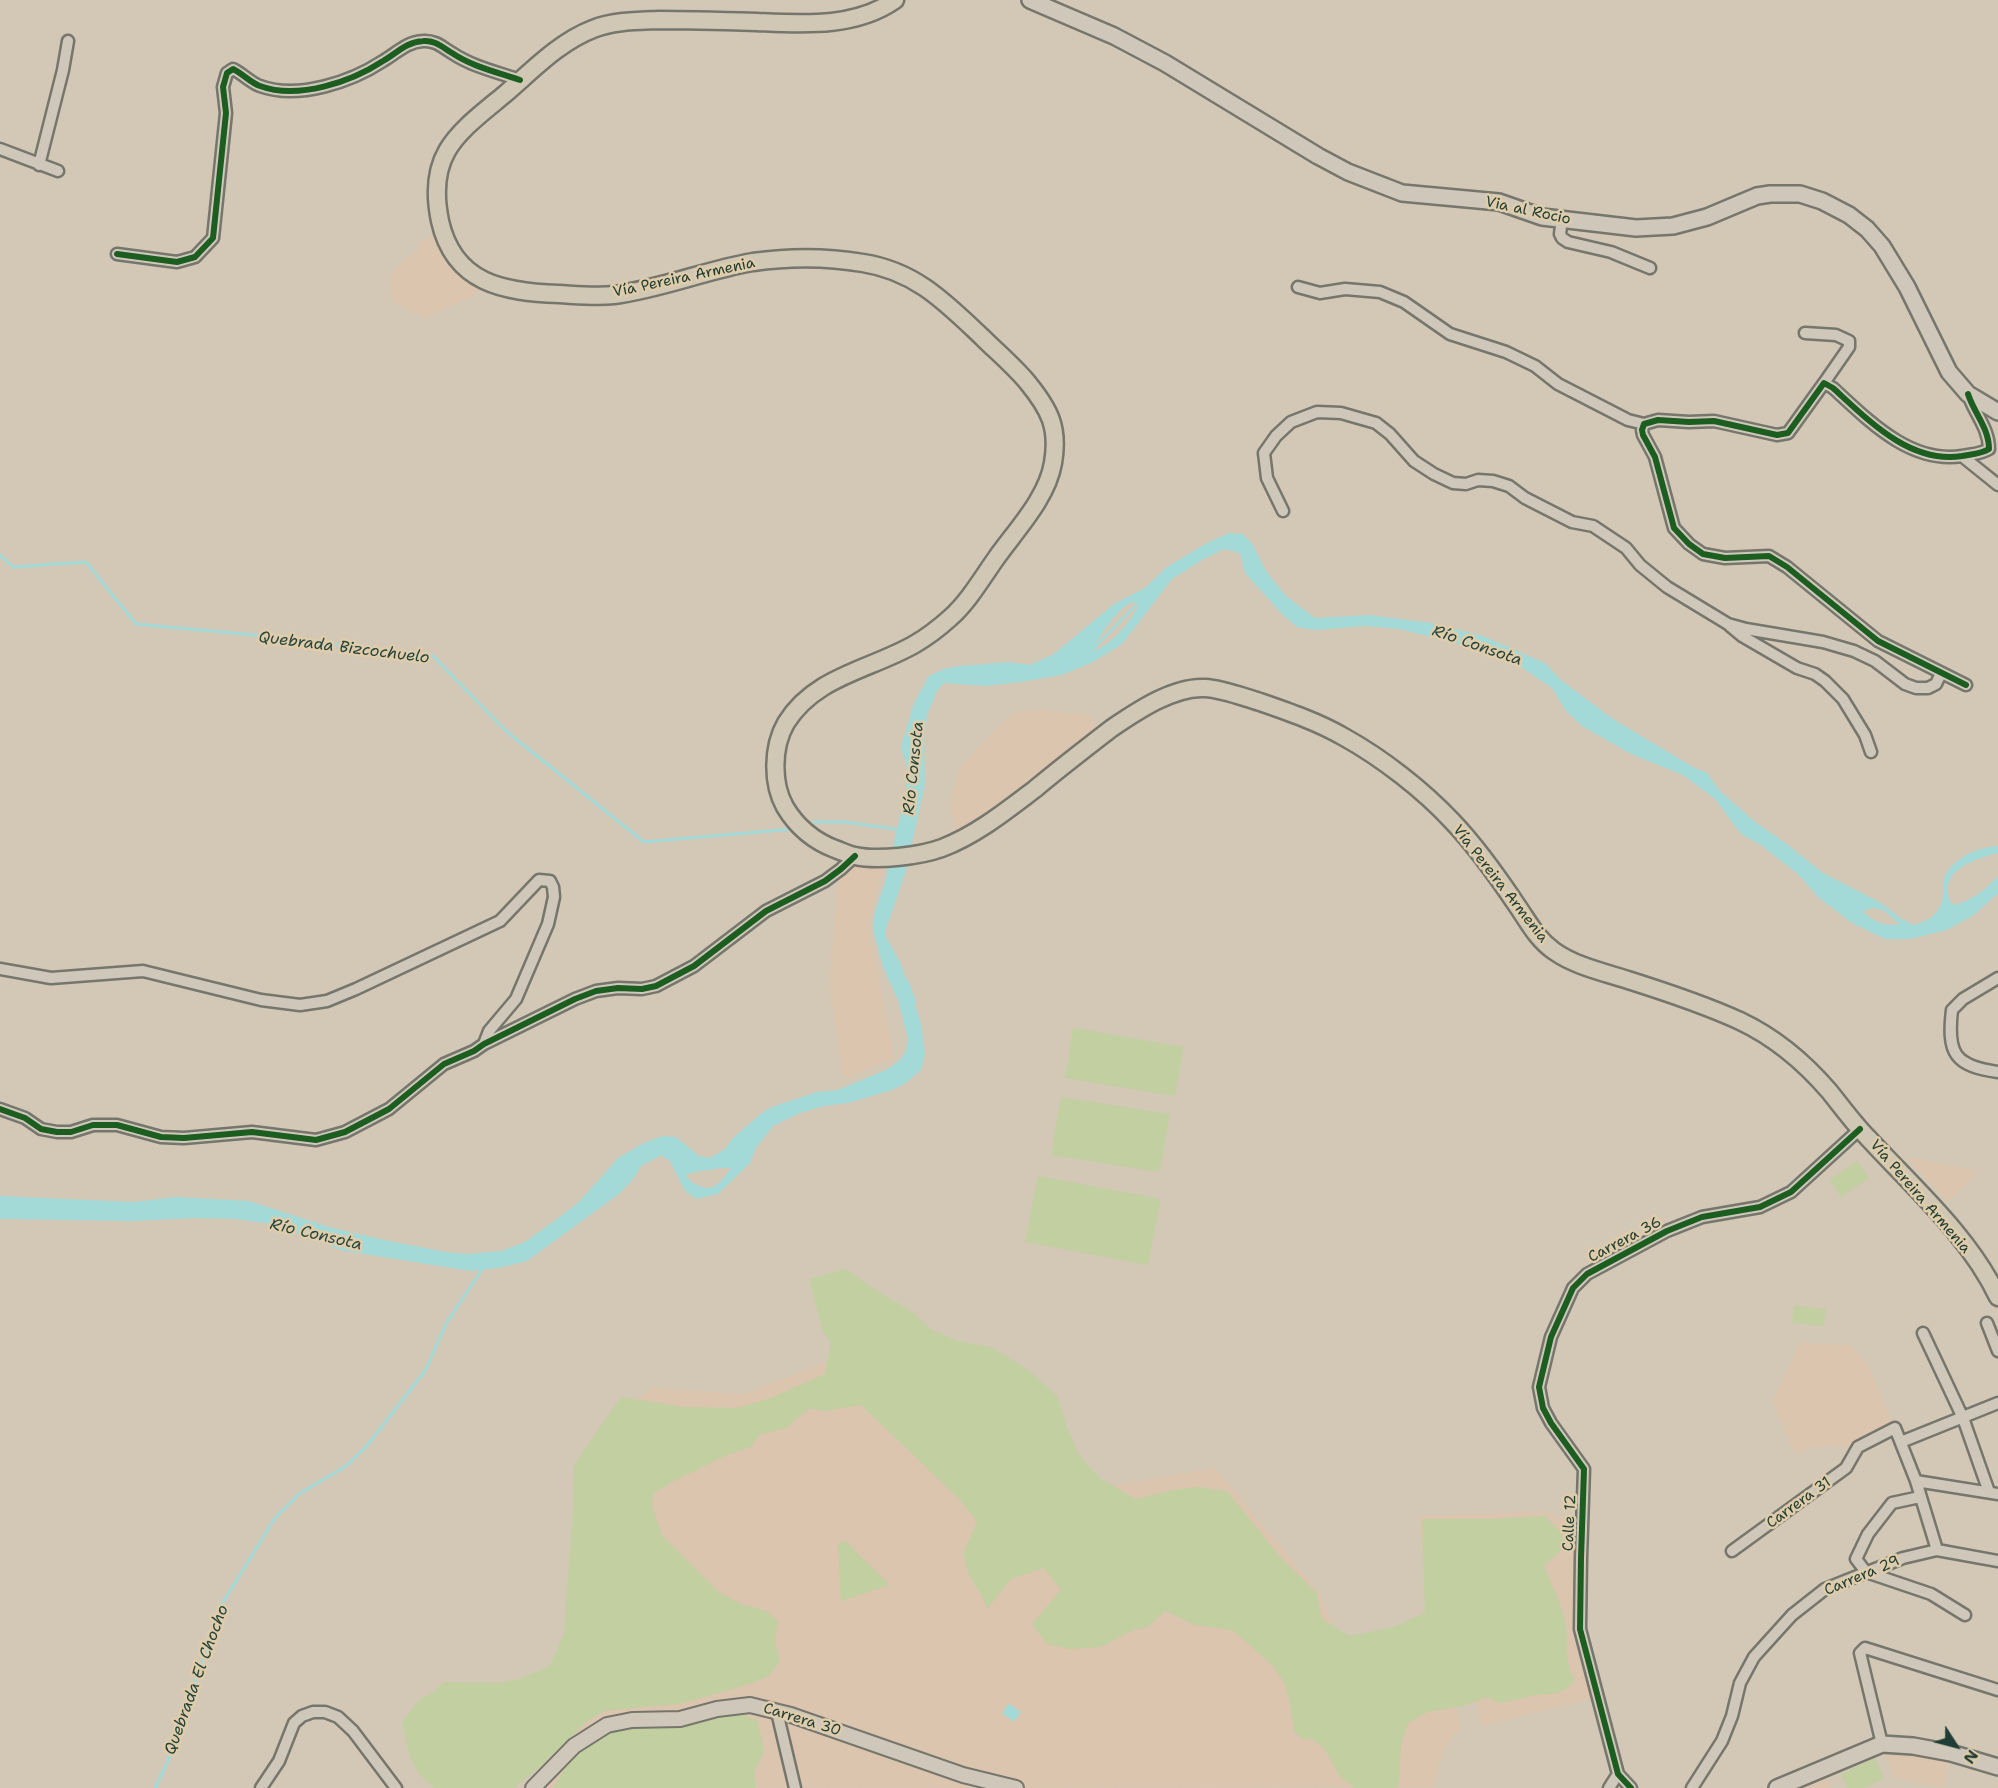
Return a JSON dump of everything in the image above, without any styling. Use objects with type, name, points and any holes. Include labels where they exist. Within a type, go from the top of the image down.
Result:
[{"type":"main road","name":"Vía Pereira Armenia","points":[[895,0],[879,11],[822,23],[681,20],[639,21],[597,27],[575,37],[520,80],[461,132],[444,155],[438,168],[439,213],[444,237],[455,256],[476,275],[495,286],[524,292],[601,296],[631,292],[736,265],[762,261],[794,259],[866,263],[894,271],[930,290],[1020,373],[1049,411],[1055,444],[1050,476],[1040,497],[970,595],[950,618],[916,644],[829,682],[800,705],[788,720],[780,734],[776,780],[781,800],[804,832],[824,845],[855,856],[885,857],[916,854],[944,847],[992,821],[1112,728],[1160,699],[1186,690],[1205,688],[1241,696],[1289,712],[1344,737],[1402,777],[1452,820],[1482,856],[1533,932],[1556,952],[1581,964],[1705,1006],[1768,1035],[1797,1058],[1828,1089],[1860,1129],[1955,1233],[1998,1297]]},
{"type":"main road","name":"Via al Rocio","points":[[1030,0],[1114,36],[1165,63],[1318,156],[1348,172],[1402,193],[1499,202],[1542,217],[1636,228],[1673,226],[1707,217],[1756,196],[1800,194],[1822,201],[1849,215],[1867,229],[1882,246],[1906,287],[1949,372],[1968,394],[1998,412]]},
{"type":"main road","points":[[1777,1788],[1882,1744],[1940,1751],[1998,1767]]},
{"type":"street","points":[[39,165],[68,41]]},
{"type":"street","points":[[117,254],[177,262],[195,257],[213,238],[226,113],[223,87],[228,73],[234,69],[258,86],[288,92],[320,87],[356,77],[411,42],[432,41],[468,63],[520,80]]},
{"type":"street","points":[[0,148],[58,171]]},
{"type":"street","points":[[1562,219],[1560,234],[1568,242],[1611,252],[1650,268]]},
{"type":"street","points":[[1298,287],[1320,293],[1345,289],[1380,292],[1404,302],[1450,334],[1506,352],[1535,366],[1558,384],[1628,420],[1644,424],[1658,420],[1714,421],[1776,435],[1788,433],[1849,347],[1850,341],[1836,335],[1805,333]]},
{"type":"street","points":[[1824,383],[1890,436],[1921,453],[1946,458],[1983,453],[1989,449],[1989,436],[1968,394]]},
{"type":"street","points":[[1283,511],[1267,478],[1264,453],[1276,436],[1291,422],[1317,412],[1341,413],[1376,423],[1390,434],[1414,461],[1434,474],[1453,483],[1466,484],[1478,480],[1493,481],[1509,486],[1525,498],[1572,522],[1593,526],[1626,548],[1640,565],[1667,587],[1728,624],[1742,636],[1797,668],[1815,674],[1825,681],[1843,699],[1865,735],[1871,752]]},
{"type":"street","points":[[1644,424],[1643,435],[1655,457],[1674,528],[1689,544],[1703,554],[1725,558],[1769,556],[1787,567],[1878,641],[1966,685]]},
{"type":"street","points":[[1962,456],[1998,485]]},
{"type":"street","points":[[1728,624],[1823,642],[1854,651],[1875,661],[1905,684],[1916,688],[1928,688],[1936,684],[1941,674]]},
{"type":"street","points":[[0,1109],[25,1118],[41,1129],[57,1132],[71,1132],[93,1125],[117,1125],[161,1137],[184,1138],[252,1132],[316,1140],[345,1132],[388,1109],[444,1064],[575,999],[596,991],[618,988],[642,989],[656,986],[694,966],[766,911],[825,881],[855,856]]},
{"type":"street","points":[[0,969],[51,978],[143,971],[261,1000],[300,1005],[318,1003],[356,989],[500,921],[539,880],[550,881],[554,897],[548,924],[516,999],[489,1031],[484,1044]]},
{"type":"street","points":[[1998,978],[1963,999],[1952,1010],[1950,1042],[1959,1060],[1975,1069],[1998,1072]]},
{"type":"street","name":"Carrera 36","points":[[1587,1274],[1667,1231],[1702,1217],[1760,1207],[1791,1192],[1860,1129]]},
{"type":"street","name":"Calle 12","points":[[1587,1274],[1573,1288],[1564,1304],[1551,1337],[1539,1387],[1543,1408],[1551,1423],[1584,1469],[1581,1629],[1617,1774]]},
{"type":"street","points":[[1987,1323],[1998,1351]]},
{"type":"street","points":[[1923,1333],[1963,1418],[1994,1493]]},
{"type":"street","points":[[1937,1550],[1916,1481],[1901,1442],[1998,1404]]},
{"type":"street","name":"Carrera 31","points":[[1732,1551],[1846,1468],[1858,1447],[1895,1428],[1901,1442]]},
{"type":"street","points":[[1916,1481],[1994,1493]]},
{"type":"street","points":[[1920,1497],[1892,1503],[1868,1534],[1856,1560],[1866,1572],[1931,1594],[1965,1615]]},
{"type":"street","name":"Carrera 29","points":[[1692,1788],[1722,1742],[1732,1716],[1740,1683],[1754,1657],[1792,1615],[1825,1589],[1904,1558],[1937,1550],[1998,1561]]},
{"type":"street","points":[[1882,1744],[1860,1653],[1865,1648],[1998,1690]]},
{"type":"street","name":"Carrera 30","points":[[533,1788],[574,1746],[607,1725],[632,1720],[680,1719],[717,1709],[750,1705],[963,1775],[1016,1788]]},
{"type":"street","points":[[261,1788],[279,1761],[294,1723],[302,1716],[319,1712],[338,1716],[353,1731],[396,1788]]},
{"type":"street","points":[[777,1712],[795,1788]]},
{"type":"street","points":[[1609,1788],[1617,1774],[1631,1788]]},
{"type":"shaded area","points":[[440,229],[481,285],[473,296],[424,318],[393,302],[390,275],[402,262],[419,250],[417,245]]},
{"type":"shaded area","points":[[1044,710],[1090,715],[1097,734],[1088,743],[956,837],[951,810],[953,791],[961,766],[1013,712]]},
{"type":"shaded area","points":[[857,860],[886,862],[868,922],[894,1058],[844,1079],[829,984],[838,879]]},
{"type":"shaded area","points":[[1905,1157],[1979,1171],[1949,1202]]},
{"type":"shaded area","points":[[901,1333],[1049,1460],[1107,1487],[1215,1468],[1320,1594],[1341,1643],[1431,1618],[1418,1516],[1545,1511],[1563,1518],[1582,1529],[1580,1629],[1597,1697],[1482,1726],[1476,1702],[1456,1707],[1461,1732],[1454,1734],[1443,1752],[1433,1787],[533,1788],[577,1739],[577,1713],[630,1404],[652,1388],[744,1394]]},
{"type":"shaded area","points":[[1800,1343],[1850,1345],[1869,1368],[1895,1428],[1858,1447],[1827,1445],[1817,1449],[1815,1446],[1796,1454],[1772,1402]]},
{"type":"shaded area","points":[[1882,1744],[1951,1753],[1943,1788],[1895,1777]]},
{"type":"shaded area","points":[[1823,1767],[1830,1788],[1777,1788]]},
{"type":"green space","points":[[1073,1028],[1184,1047],[1175,1096],[1065,1078]]},
{"type":"green space","points":[[1061,1097],[1170,1114],[1160,1172],[1051,1155]]},
{"type":"green space","points":[[1857,1161],[1869,1178],[1841,1197],[1830,1180]]},
{"type":"green space","points":[[1038,1176],[1161,1199],[1148,1265],[1025,1242]]},
{"type":"green space","points":[[846,1269],[911,1311],[932,1330],[958,1341],[991,1347],[1030,1371],[1058,1397],[1067,1428],[1080,1456],[1101,1479],[1136,1499],[1172,1490],[1197,1487],[1227,1491],[1282,1559],[1317,1593],[1322,1619],[1350,1636],[1393,1627],[1425,1613],[1422,1519],[1545,1516],[1570,1542],[1544,1566],[1563,1613],[1569,1665],[1575,1681],[1565,1690],[1552,1694],[1500,1703],[1487,1697],[1466,1705],[1428,1712],[1408,1723],[1401,1745],[1399,1784],[1396,1788],[1355,1788],[1340,1777],[1324,1748],[1315,1741],[1301,1738],[1294,1731],[1288,1693],[1282,1679],[1270,1663],[1232,1630],[1195,1625],[1165,1611],[1147,1628],[1136,1629],[1101,1647],[1069,1649],[1047,1644],[1032,1624],[1061,1590],[1044,1568],[1011,1579],[988,1608],[969,1574],[963,1554],[977,1522],[960,1500],[861,1405],[826,1411],[809,1409],[787,1428],[761,1434],[749,1448],[729,1454],[654,1493],[652,1506],[662,1535],[719,1592],[741,1604],[766,1611],[778,1621],[775,1642],[780,1661],[769,1676],[750,1684],[679,1704],[604,1711],[585,1723],[541,1766],[514,1788],[435,1788],[420,1774],[411,1759],[402,1722],[420,1699],[431,1694],[444,1682],[497,1683],[519,1679],[550,1666],[564,1634],[574,1465],[621,1397],[683,1407],[737,1408],[768,1399],[825,1374],[831,1343],[823,1332],[809,1279]]},
{"type":"green space","points":[[1794,1306],[1826,1309],[1824,1326],[1792,1323]]},
{"type":"green space","points":[[847,1541],[890,1585],[841,1601],[838,1543]]},
{"type":"green space","points":[[744,1715],[757,1720],[764,1753],[754,1771],[756,1788],[553,1788],[578,1749],[618,1728],[627,1725],[650,1727],[695,1724],[712,1717]]},
{"type":"green space","points":[[1875,1758],[1884,1779],[1863,1788],[1847,1788],[1841,1774]]},
{"type":"water","points":[[1229,533],[1243,534],[1253,545],[1266,571],[1286,596],[1315,618],[1370,615],[1431,623],[1483,636],[1545,663],[1561,680],[1613,719],[1707,773],[1720,791],[1754,821],[1823,873],[1881,903],[1900,918],[1914,925],[1926,921],[1938,910],[1946,874],[1950,868],[1962,858],[1983,848],[1998,846],[1998,853],[1969,863],[1953,875],[1948,892],[1951,903],[1956,905],[1974,896],[1998,876],[1998,893],[1974,915],[1947,930],[1910,939],[1885,939],[1852,923],[1819,898],[1799,875],[1761,845],[1741,834],[1715,799],[1683,775],[1631,754],[1582,726],[1566,711],[1552,688],[1515,663],[1474,648],[1400,629],[1365,626],[1315,630],[1297,627],[1245,573],[1240,553],[1224,549],[1172,579],[1122,644],[1093,662],[1062,675],[986,686],[944,683],[937,691],[927,715],[924,738],[925,784],[906,871],[886,929],[886,937],[900,962],[921,1023],[925,1054],[921,1070],[906,1083],[892,1090],[848,1103],[824,1106],[800,1113],[773,1126],[756,1148],[750,1163],[718,1194],[697,1199],[685,1191],[670,1161],[659,1154],[644,1162],[634,1178],[619,1194],[527,1261],[499,1268],[470,1271],[340,1250],[286,1226],[236,1219],[133,1221],[0,1219],[0,1196],[134,1202],[176,1197],[249,1201],[332,1228],[389,1241],[468,1254],[502,1251],[525,1242],[557,1219],[579,1202],[618,1158],[642,1144],[662,1136],[676,1137],[699,1156],[710,1158],[725,1149],[734,1137],[772,1107],[817,1092],[838,1090],[888,1069],[900,1060],[906,1051],[908,1039],[898,1000],[883,967],[873,929],[874,915],[885,882],[906,791],[907,766],[901,747],[914,703],[929,676],[944,669],[959,666],[1008,662],[1030,665],[1054,654],[1114,604],[1145,588],[1167,567],[1207,543]],"holes":[[[1140,601],[1122,630],[1102,647],[1094,649],[1114,617],[1125,606]],[[1873,908],[1883,910],[1900,924],[1880,923],[1863,911]],[[720,1168],[731,1168],[717,1185],[708,1188],[689,1180],[686,1175]]]},
{"type":"water","points":[[1009,1704],[1021,1712],[1014,1722],[1002,1713]]},
{"type":"waterway","name":"Quebrada Bizcochuelo","points":[[0,555],[13,567],[86,562],[136,624],[276,637],[433,656],[506,731],[644,842],[793,829]]},
{"type":"waterway","name":"Río Consota","points":[[1092,650],[1142,599]]},
{"type":"waterway","points":[[814,822],[845,822],[902,830]]},
{"type":"waterway","name":"Río Consota","points":[[907,981],[915,1003]]},
{"type":"waterway","name":"Río Consota","points":[[642,1164],[662,1153]]},
{"type":"waterway","name":"Río Consota","points":[[287,1226],[302,1235],[308,1235]]},
{"type":"waterway","name":"Quebrada El Chocho","points":[[155,1788],[168,1761],[222,1604],[275,1518],[299,1494],[346,1466],[366,1447],[425,1371],[447,1322],[483,1268]]},
{"type":"cycle path","points":[[117,254],[177,262],[195,257],[213,238],[226,113],[223,87],[227,73],[233,69],[260,86],[275,90],[307,90],[356,76],[407,46],[427,41],[438,44],[477,66],[520,80]]},
{"type":"cycle path","points":[[1966,685],[1878,641],[1787,567],[1769,556],[1725,558],[1703,554],[1689,544],[1674,528],[1655,457],[1642,430],[1644,424],[1658,420],[1714,421],[1777,435],[1788,433],[1824,383],[1833,388],[1876,426],[1908,447],[1943,457],[1962,456],[1989,449],[1987,434],[1968,394]]},
{"type":"cycle path","points":[[0,1109],[25,1118],[41,1129],[57,1132],[71,1132],[93,1125],[117,1125],[161,1137],[184,1138],[252,1132],[316,1140],[345,1132],[389,1109],[444,1064],[575,999],[596,991],[618,988],[642,989],[656,986],[694,966],[766,911],[825,881],[855,856]]},
{"type":"cycle path","points":[[1631,1788],[1618,1774],[1580,1629],[1584,1469],[1543,1408],[1539,1387],[1551,1337],[1573,1288],[1587,1274],[1667,1231],[1702,1217],[1760,1207],[1791,1192],[1860,1129]]}]
